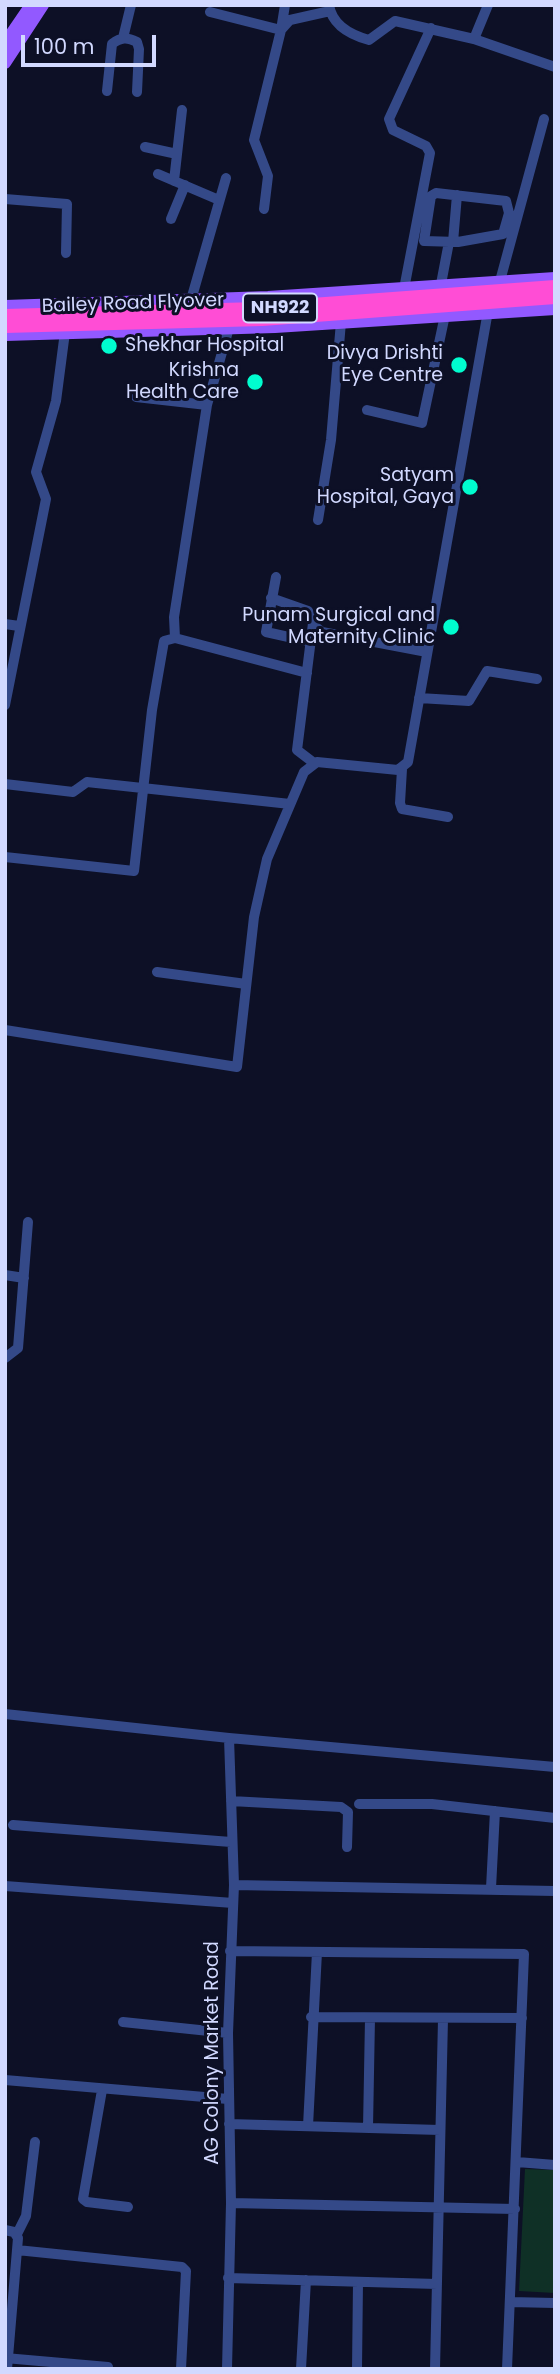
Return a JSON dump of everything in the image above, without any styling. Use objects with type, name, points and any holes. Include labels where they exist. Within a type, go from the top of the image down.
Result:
[{"type":"highway","name":"Bailey Road Flyover","points":[[5,316],[258,309],[552,281]]},
{"type":"highway","name":"Bailey Road Flyover","points":[[5,326],[261,319],[552,305]]},
{"type":"main road","points":[[5,43],[31,5]]},
{"type":"main road","points":[[5,63],[43,5]]},
{"type":"main road","points":[[5,306],[191,300],[441,284],[552,281],[552,305],[341,322],[5,335]]},
{"type":"main road","points":[[410,288],[413,317]]},
{"type":"main road","points":[[87,303],[88,331]]},
{"type":"main road","points":[[22,305],[23,334]]},
{"type":"street","points":[[123,38],[131,5]]},
{"type":"street","points":[[264,209],[268,176],[254,140],[285,5]]},
{"type":"street","points":[[474,39],[488,5]]},
{"type":"street","points":[[281,30],[290,20],[329,8],[341,27],[369,40],[374,39],[391,22],[431,28],[474,39],[555,68]]},
{"type":"street","points":[[209,12],[281,30]]},
{"type":"street","points":[[410,288],[430,153],[426,146],[393,130],[389,119],[431,28]]},
{"type":"street","points":[[107,91],[112,44],[123,38],[137,42],[139,49],[137,92]]},
{"type":"street","points":[[174,181],[182,110]]},
{"type":"street","points":[[500,281],[544,119]]},
{"type":"street","points":[[145,147],[177,154]]},
{"type":"street","points":[[158,174],[219,200]]},
{"type":"street","points":[[191,300],[226,178]]},
{"type":"street","points":[[171,219],[185,185]]},
{"type":"street","points":[[436,193],[457,195],[506,201],[509,213],[503,234],[451,242],[424,241],[431,196],[436,193]]},
{"type":"street","points":[[441,284],[451,242],[457,195]]},
{"type":"street","points":[[5,199],[67,204],[66,253]]},
{"type":"street","points":[[448,817],[402,808],[402,769],[408,762],[488,311]]},
{"type":"street","points":[[367,410],[422,422],[445,314]]},
{"type":"street","points":[[318,520],[331,440],[341,322]]},
{"type":"street","points":[[175,638],[174,617],[207,405],[229,328]]},
{"type":"street","points":[[5,705],[46,499],[36,472],[56,401],[65,332]]},
{"type":"street","points":[[136,397],[207,405]]},
{"type":"street","points":[[276,577],[266,632],[311,642]]},
{"type":"street","points":[[271,598],[304,608],[322,632],[427,652]]},
{"type":"street","points":[[313,622],[297,750],[314,763],[402,769]]},
{"type":"street","points":[[5,624],[19,626]]},
{"type":"street","points":[[5,857],[134,871],[143,786],[163,643],[166,639],[175,638],[307,673]]},
{"type":"street","points":[[419,698],[470,701],[487,671],[537,679]]},
{"type":"street","points":[[5,1030],[237,1067],[254,917],[267,859],[304,772],[314,763]]},
{"type":"street","points":[[5,785],[73,792],[85,782],[143,786],[290,804]]},
{"type":"street","points":[[156,972],[246,984]]},
{"type":"street","points":[[5,1358],[18,1348],[28,1222]]},
{"type":"street","points":[[5,1275],[24,1278]]},
{"type":"street","points":[[5,1714],[229,1738],[555,1767]]},
{"type":"street","name":"AG Colony Market Road","points":[[227,2369],[231,2203],[228,2033],[234,1885],[229,1738]]},
{"type":"street","points":[[230,1801],[341,1807],[348,1812],[347,1847]]},
{"type":"street","points":[[359,1804],[432,1804],[555,1818]]},
{"type":"street","points":[[491,1888],[495,1811]]},
{"type":"street","points":[[13,1825],[231,1842]]},
{"type":"street","points":[[234,1885],[555,1891]]},
{"type":"street","points":[[5,1886],[233,1903]]},
{"type":"street","points":[[230,1951],[524,1954],[507,2369]]},
{"type":"street","points":[[308,2126],[311,2017],[317,1952]]},
{"type":"street","points":[[311,2017],[522,2018]]},
{"type":"street","points":[[368,2128],[370,2018]]},
{"type":"street","points":[[435,2369],[443,2019]]},
{"type":"street","points":[[123,2022],[228,2033]]},
{"type":"street","points":[[5,2080],[228,2099]]},
{"type":"street","points":[[102,2090],[83,2199],[87,2202],[128,2207]]},
{"type":"street","points":[[229,2124],[440,2130]]},
{"type":"street","points":[[35,2142],[26,2216],[16,2234],[17,2250],[7,2361],[108,2367]]},
{"type":"street","points":[[517,2162],[555,2165]]},
{"type":"street","points":[[231,2203],[515,2210]]},
{"type":"street","points":[[5,2230],[16,2234]]},
{"type":"street","points":[[17,2250],[182,2267],[186,2271],[181,2369]]},
{"type":"street","points":[[228,2278],[437,2284]]},
{"type":"street","points":[[301,2369],[306,2280]]},
{"type":"street","points":[[358,2282],[358,2369]]},
{"type":"street","points":[[510,2302],[555,2302]]},
{"type":"green space","points":[[525,2169],[555,2170],[555,2293],[519,2291]]},
{"type":"place","name":"Shekhar Hospital","points":[[109,346]]},
{"type":"place","name":"Divya Drishti Eye Centre","points":[[459,365]]},
{"type":"place","name":"Krishna Health Care","points":[[255,382]]},
{"type":"place","name":"Satyam Hospital, Gaya","points":[[470,487]]},
{"type":"place","name":"Punam Surgical and Maternity Clinic","points":[[451,627]]}]
